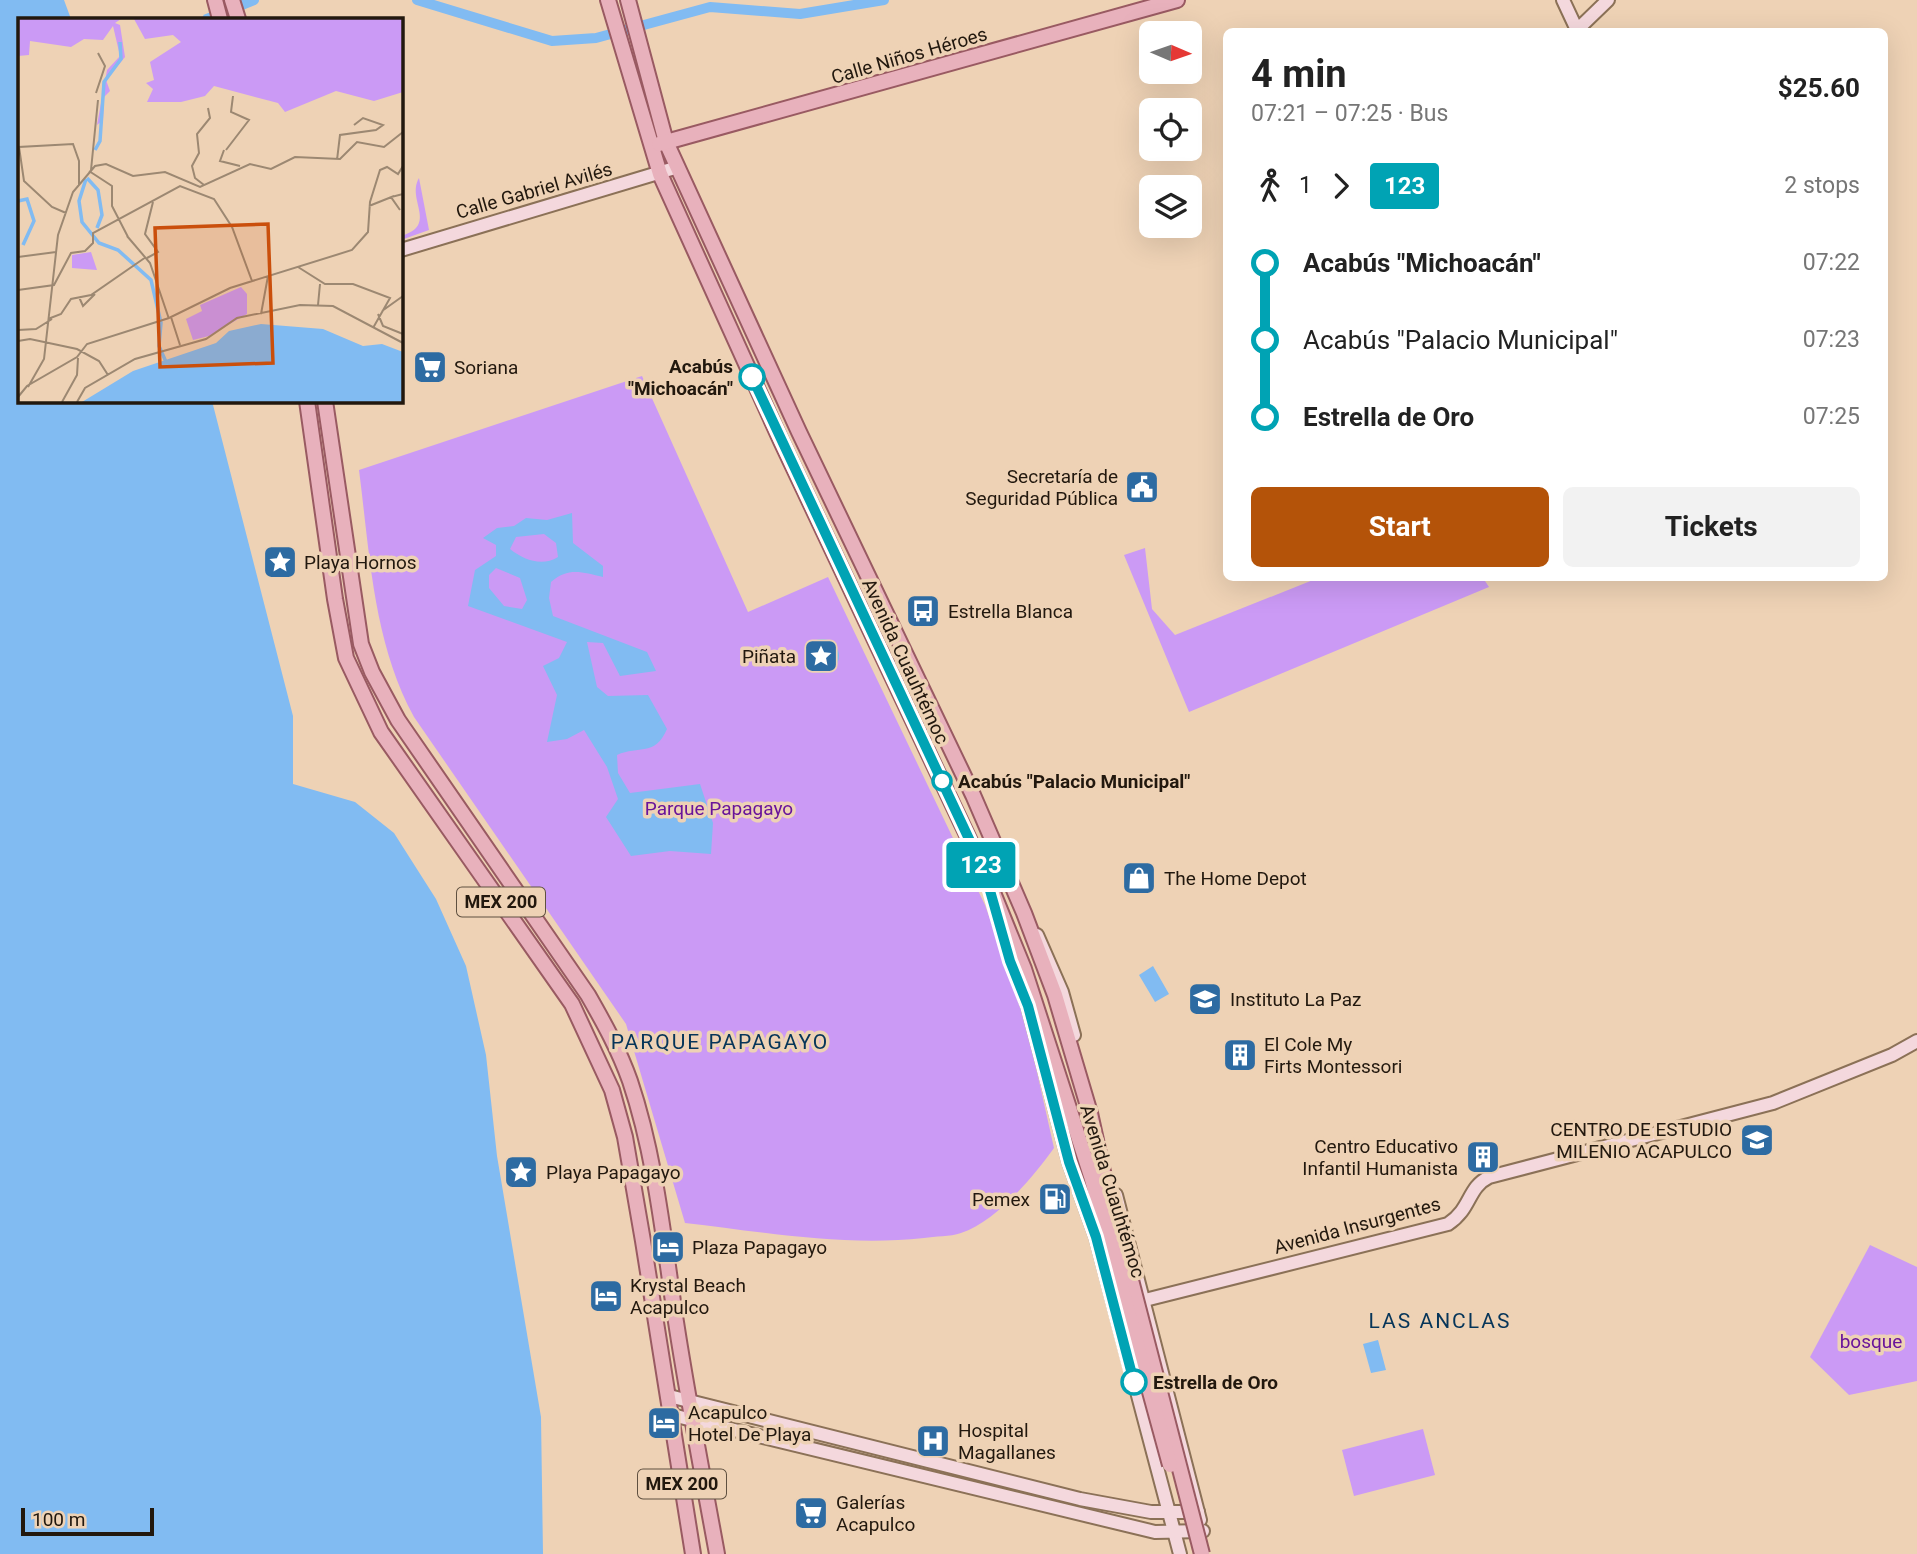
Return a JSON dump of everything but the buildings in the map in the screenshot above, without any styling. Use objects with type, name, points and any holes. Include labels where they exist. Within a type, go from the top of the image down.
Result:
[{"type":"main road","points":[[215,0],[220,18]]},
{"type":"main road","points":[[232,0],[237,18]]},
{"type":"main road","name":"Avenida Cuauhtémoc","points":[[608,0],[660,174],[781,441],[985,873],[1024,970],[1097,1174],[1202,1554]]},
{"type":"main road","name":"Avenida Cuauhtémoc","points":[[628,0],[666,142],[799,432],[973,795],[1024,913],[1059,1008],[1090,1113],[1097,1174],[1193,1554]]},
{"type":"main road","name":"Calle Niños Héroes","points":[[650,146],[1177,0]]},
{"type":"main road","points":[[1563,0],[1576,28]]},
{"type":"main road","points":[[1579,28],[1601,3]]},
{"type":"main road","name":"Calle Gabriel Avilés","points":[[402,250],[678,167]]},
{"type":"main road","name":"MEX 200","points":[[307,402],[333,587],[346,658],[382,732],[572,1004],[594,1045],[612,1090],[625,1137],[669,1396],[692,1554]]},
{"type":"main road","name":"MEX 200","points":[[326,402],[353,598],[362,644],[372,672],[397,720],[588,995],[613,1038],[631,1083],[644,1132],[717,1554]]},
{"type":"main road","points":[[985,873],[1010,961],[1028,1006],[1069,1162],[1096,1237],[1180,1554]]},
{"type":"main road","points":[[1024,913],[1046,951],[1062,992],[1145,1300],[1208,1554]]},
{"type":"main road","name":"Avenida Insurgentes","points":[[1145,1300],[1448,1224],[1460,1215],[1474,1189],[1489,1177],[1773,1103],[1892,1055],[1917,1041]]},
{"type":"main road","points":[[669,1396],[1080,1499],[1169,1513],[1198,1512]]},
{"type":"main road","points":[[672,1415],[1155,1532],[1203,1531]]},
{"type":"green space","points":[[419,178],[429,230],[402,240],[402,236],[412,231],[420,219],[416,186]]},
{"type":"green space","name":"Parque Papagayo","points":[[642,376],[748,612],[828,577],[985,905],[1024,1014],[1054,1148],[1025,1185],[1000,1209],[961,1233],[894,1240],[834,1240],[685,1223],[626,1024],[414,717],[400,688],[381,628],[375,597],[359,470]]},
{"type":"green space","points":[[1145,548],[1152,609],[1175,635],[1310,581],[1485,581],[1489,587],[1189,712],[1124,555]]},
{"type":"green space","name":"bosque","points":[[1870,1245],[1917,1267],[1917,1381],[1849,1395],[1810,1357]]},
{"type":"green space","points":[[1423,1429],[1435,1475],[1354,1496],[1342,1450]]},
{"type":"water","points":[[0,0],[64,0],[71,18],[18,18],[18,402],[212,402],[293,716],[293,784],[355,802],[394,833],[436,899],[466,966],[486,1055],[497,1156],[541,1417],[543,1554],[0,1554]]},
{"type":"water","points":[[572,513],[573,543],[603,566],[603,577],[582,572],[569,573],[551,582],[549,598],[553,616],[647,652],[656,671],[620,676],[603,643],[587,642],[597,687],[608,696],[648,695],[667,729],[652,747],[617,755],[618,773],[630,793],[700,784],[713,823],[711,854],[670,851],[631,856],[606,817],[618,799],[607,767],[584,730],[567,739],[547,742],[557,695],[543,666],[559,658],[567,642],[468,606],[475,570],[496,556],[496,545],[483,538],[497,528],[514,526],[526,518],[547,520]],"holes":[[[544,534],[556,543],[558,557],[552,560],[533,561],[510,549],[516,537]],[[496,568],[520,578],[527,600],[522,609],[504,606],[489,588],[489,575]]]},
{"type":"water","points":[[822,639],[834,644],[839,656],[834,668],[822,673],[810,668],[805,656],[810,644]]},
{"type":"water","points":[[1153,966],[1169,994],[1155,1002],[1139,975]]},
{"type":"water","points":[[1378,1340],[1386,1370],[1371,1373],[1363,1344]]},
{"type":"waterway","points":[[209,18],[254,0]]},
{"type":"waterway","points":[[417,0],[552,41],[596,38],[710,7],[800,14],[884,0]]},
{"type":"bus line","name":"123","points":[[752,377],[985,873],[1010,961],[1028,1006],[1069,1162],[1096,1237],[1134,1382]]},
{"type":"place","name":"Soriana","points":[[430,367]]},
{"type":"place","name":"Acabús \"Michoacán\"","points":[[752,377]]},
{"type":"place","name":"Secretaría de Seguridad Pública","points":[[1142,487]]},
{"type":"place","name":"Playa Hornos","points":[[280,562]]},
{"type":"place","name":"Estrella Blanca","points":[[923,611]]},
{"type":"place","name":"Piñata","points":[[821,656]]},
{"type":"place","name":"Acabús \"Palacio Municipal\"","points":[[942,781]]},
{"type":"place","name":"The Home Depot","points":[[1139,878]]},
{"type":"place","name":"Instituto La Paz","points":[[1205,999]]},
{"type":"place","name":"El Cole My Firts Montessori","points":[[1240,1055]]},
{"type":"place","name":"CENTRO DE ESTUDIO MILENIO ACAPULCO","points":[[1757,1140]]},
{"type":"place","name":"Centro Educativo Infantil Humanista","points":[[1483,1157]]},
{"type":"place","name":"Playa Papagayo","points":[[521,1172]]},
{"type":"place","name":"Pemex","points":[[1055,1199]]},
{"type":"place","name":"Plaza Papagayo","points":[[668,1247]]},
{"type":"place","name":"Krystal Beach Acapulco","points":[[606,1296]]},
{"type":"place","name":"Estrella de Oro","points":[[1134,1382]]},
{"type":"place","name":"Acapulco Hotel De Playa","points":[[664,1423]]},
{"type":"place","name":"Hospital Magallanes","points":[[933,1441]]},
{"type":"place","name":"Galerías Acapulco","points":[[811,1513]]},
{"type":"district","name":"PARQUE PAPAGAYO","points":[[720,1042]]},
{"type":"district","name":"LAS ANCLAS","points":[[1440,1321]]}]
